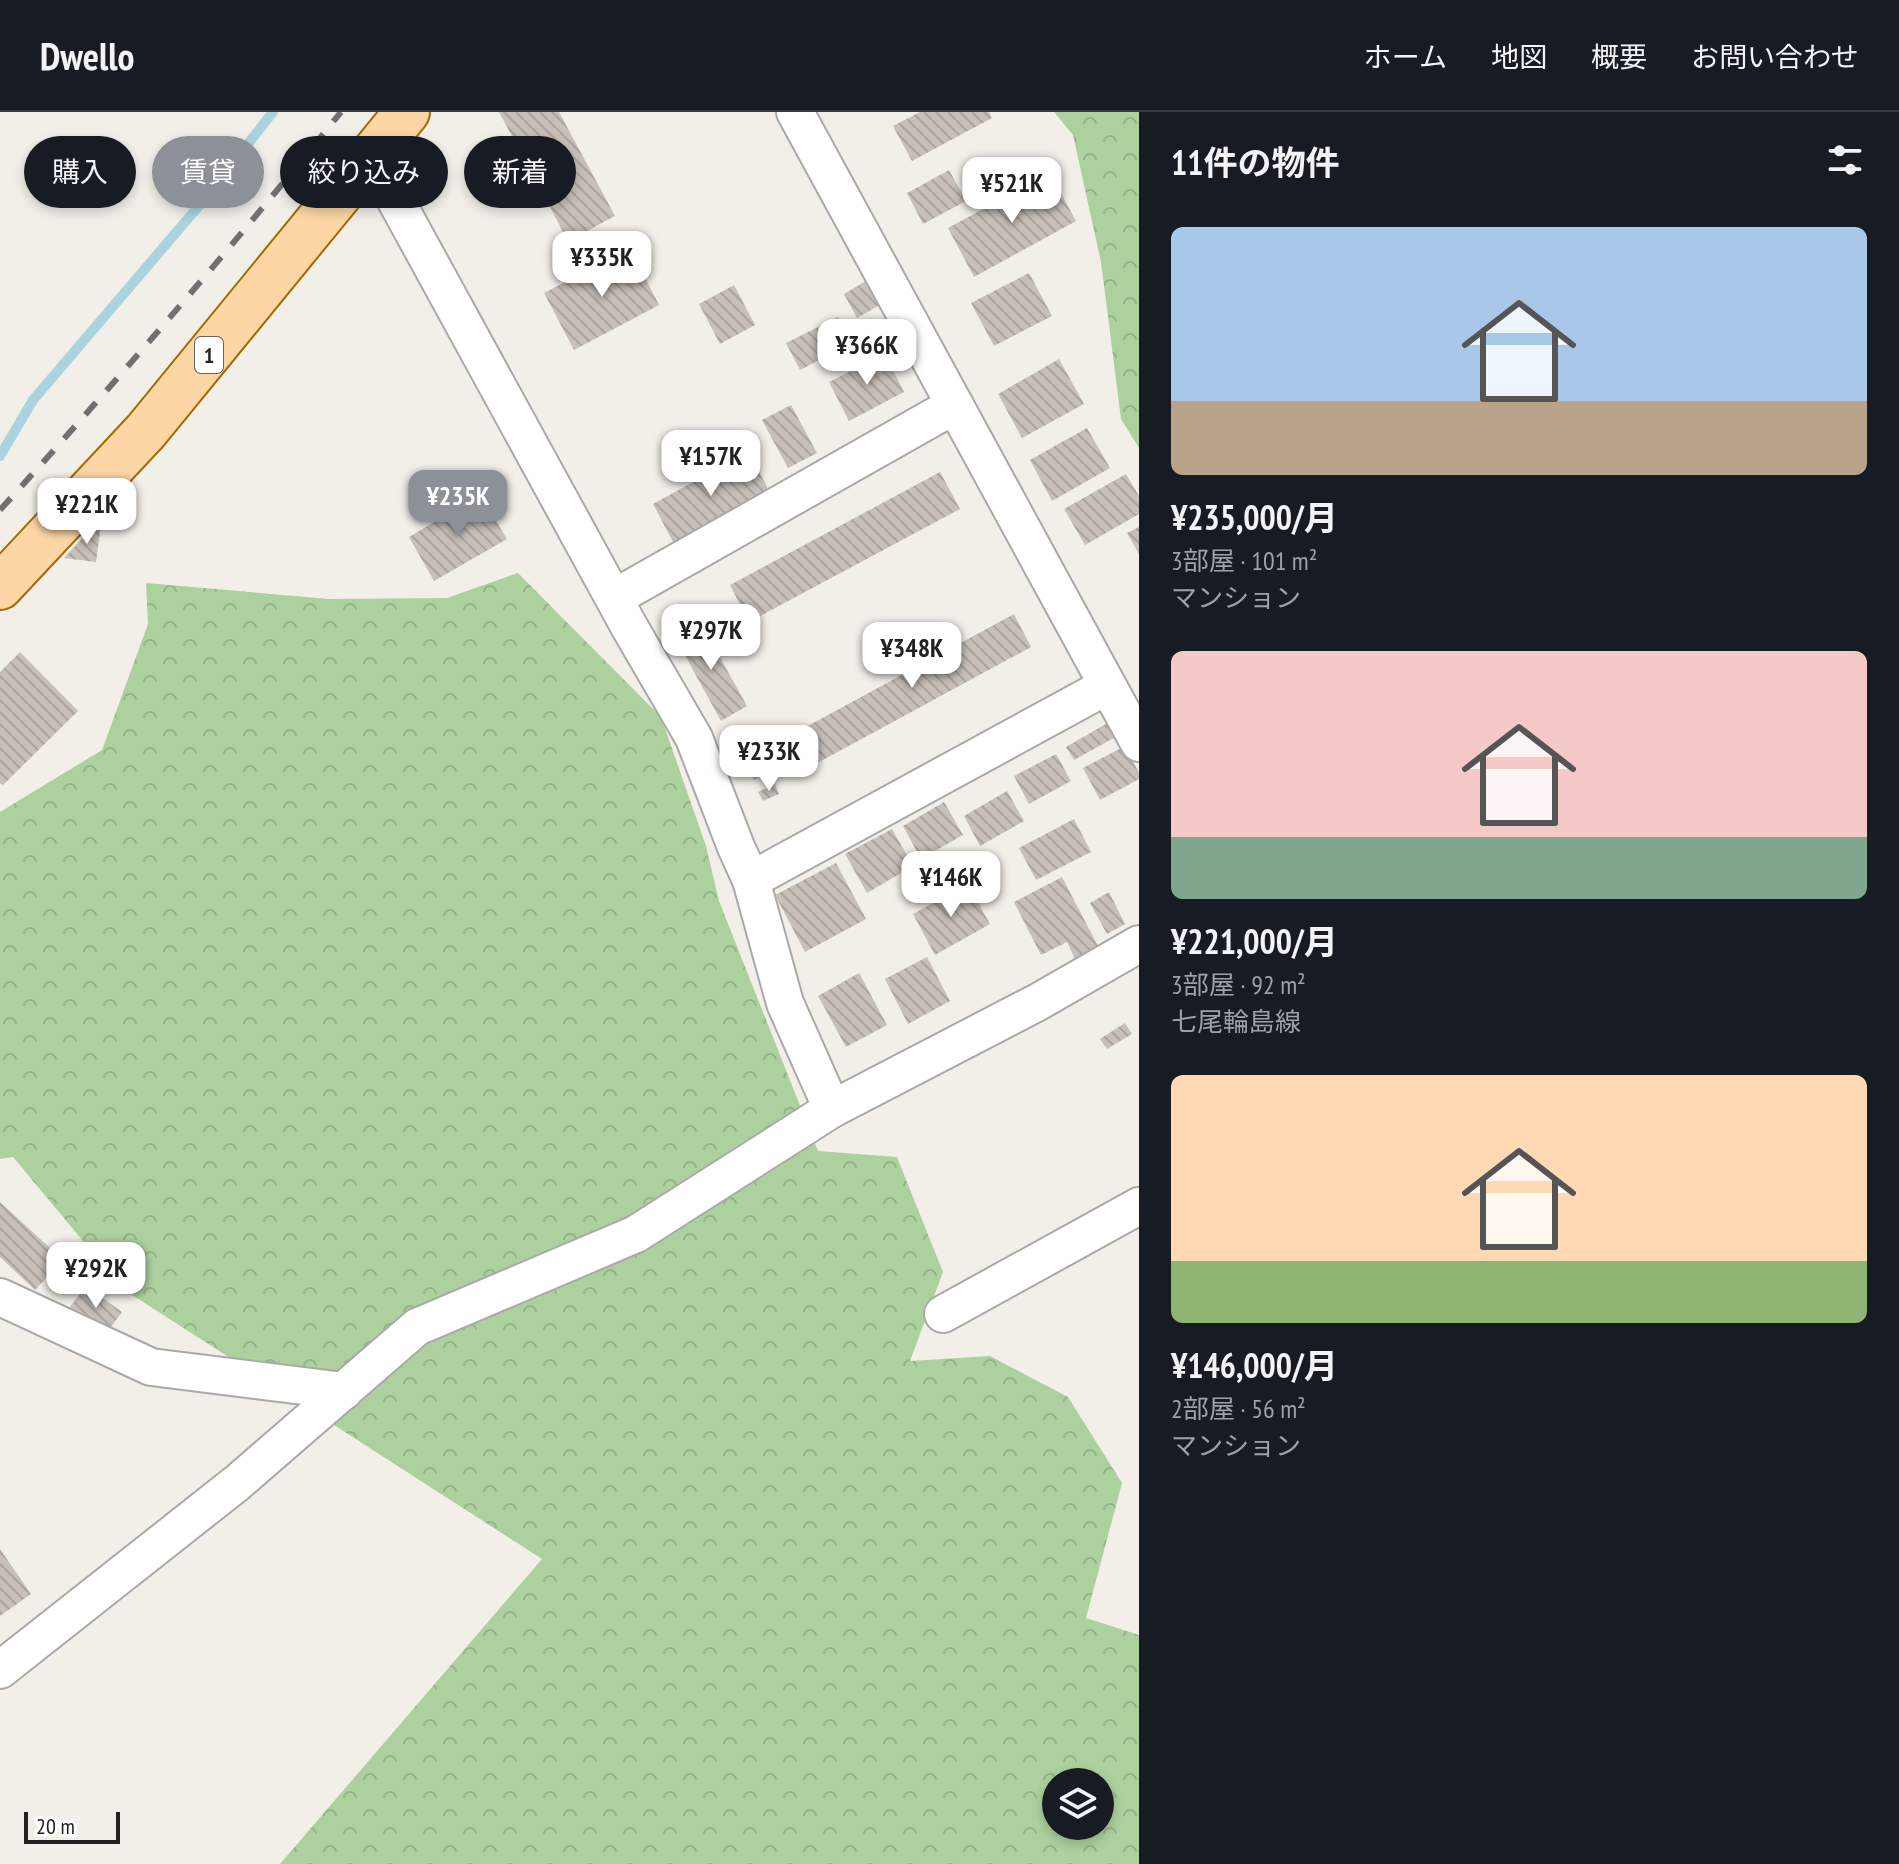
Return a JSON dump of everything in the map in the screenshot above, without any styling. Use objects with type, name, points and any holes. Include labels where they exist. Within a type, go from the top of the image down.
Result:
[{"type":"main road","name":"1","points":[[388,136],[407,112]]},
{"type":"main road","name":"1","points":[[0,587],[146,431],[330,208]]},
{"type":"street","points":[[795,112],[1139,743]]},
{"type":"street","points":[[400,208],[694,738],[751,880],[785,1003],[832,1109]]},
{"type":"street","points":[[614,598],[955,405]]},
{"type":"street","points":[[751,880],[1107,686]]},
{"type":"street","points":[[0,1670],[237,1483],[417,1327],[636,1234],[832,1109],[1038,1002],[1139,944]]},
{"type":"street","points":[[943,1314],[1139,1206]]},
{"type":"street","points":[[0,1297],[151,1367],[344,1391]]},
{"type":"green space","points":[[1054,112],[1139,112],[1139,448],[1121,419],[1101,262],[1073,135]]},
{"type":"green space","points":[[518,573],[661,717],[706,846],[719,901],[818,1151],[897,1157],[943,1272],[910,1361],[990,1356],[1068,1397],[1122,1483],[1086,1618],[1139,1635],[1139,1864],[280,1864],[542,1559],[123,1289],[13,1157],[0,1159],[0,812],[102,750],[148,624],[146,583],[329,599],[447,598]]},
{"type":"building","points":[[499,112],[559,112],[572,136],[512,136]]},
{"type":"building","points":[[920,112],[989,112],[992,118],[912,161],[893,126]]},
{"type":"building","points":[[576,144],[615,216],[568,241],[550,208],[576,208]]},
{"type":"building","points":[[949,170],[966,201],[923,224],[907,193]]},
{"type":"building","points":[[1050,173],[1076,221],[974,277],[948,228]]},
{"type":"building","points":[[630,248],[659,305],[574,350],[544,293]]},
{"type":"building","points":[[1029,273],[1052,316],[994,346],[971,303]]},
{"type":"building","points":[[871,278],[885,302],[857,318],[844,294]]},
{"type":"building","points":[[734,285],[755,325],[720,344],[699,304]]},
{"type":"building","points":[[838,317],[852,343],[800,370],[786,343]]},
{"type":"building","points":[[885,354],[904,392],[849,421],[829,382]]},
{"type":"building","points":[[1059,359],[1084,404],[1022,438],[998,394]]},
{"type":"building","points":[[791,405],[817,453],[788,468],[762,420]]},
{"type":"building","points":[[1087,428],[1110,468],[1052,501],[1030,460]]},
{"type":"building","points":[[748,452],[770,492],[674,544],[653,504]]},
{"type":"building","points":[[940,472],[960,509],[749,622],[730,585]]},
{"type":"building","points":[[1126,474],[1139,496],[1139,514],[1085,545],[1064,509]]},
{"type":"building","points":[[480,495],[507,539],[434,581],[409,537]]},
{"type":"building","points":[[102,517],[96,562],[64,558]]},
{"type":"building","points":[[1139,527],[1139,554],[1127,533]]},
{"type":"building","points":[[1014,614],[1031,647],[810,767],[793,734]]},
{"type":"building","points":[[700,622],[747,706],[721,721],[675,637]]},
{"type":"building","points":[[20,652],[78,711],[3,785],[0,783],[0,672]]},
{"type":"building","points":[[1111,721],[1119,735],[1074,760],[1066,747]]},
{"type":"building","points":[[755,746],[768,772],[754,780],[740,754]]},
{"type":"building","points":[[1125,746],[1139,779],[1100,800],[1083,768]]},
{"type":"building","points":[[1056,754],[1071,781],[1029,804],[1014,776]]},
{"type":"building","points":[[775,784],[779,794],[763,801],[758,792]]},
{"type":"building","points":[[1007,791],[1024,821],[980,846],[964,816]]},
{"type":"building","points":[[944,802],[963,835],[921,859],[903,826]]},
{"type":"building","points":[[1074,819],[1091,852],[1036,880],[1019,848]]},
{"type":"building","points":[[892,829],[913,866],[867,893],[845,854]]},
{"type":"building","points":[[836,863],[866,919],[805,952],[775,895]]},
{"type":"building","points":[[1062,877],[1098,946],[1075,959],[1067,942],[1041,955],[1014,902]]},
{"type":"building","points":[[968,884],[990,924],[935,955],[913,914]]},
{"type":"building","points":[[1109,892],[1125,924],[1107,934],[1090,903]]},
{"type":"building","points":[[927,957],[950,1001],[908,1024],[885,979]]},
{"type":"building","points":[[859,973],[887,1025],[846,1047],[818,996]]},
{"type":"building","points":[[1125,1023],[1132,1034],[1107,1049],[1100,1039]]},
{"type":"building","points":[[0,1202],[63,1260],[35,1290],[0,1257]]},
{"type":"building","points":[[86,1286],[122,1312],[105,1335],[69,1308]]},
{"type":"building","points":[[0,1549],[31,1594],[0,1616]]},
{"type":"waterway","points":[[0,456],[33,400],[203,201],[273,112]]},
{"type":"railway","points":[[0,510],[174,313],[341,112]]}]
